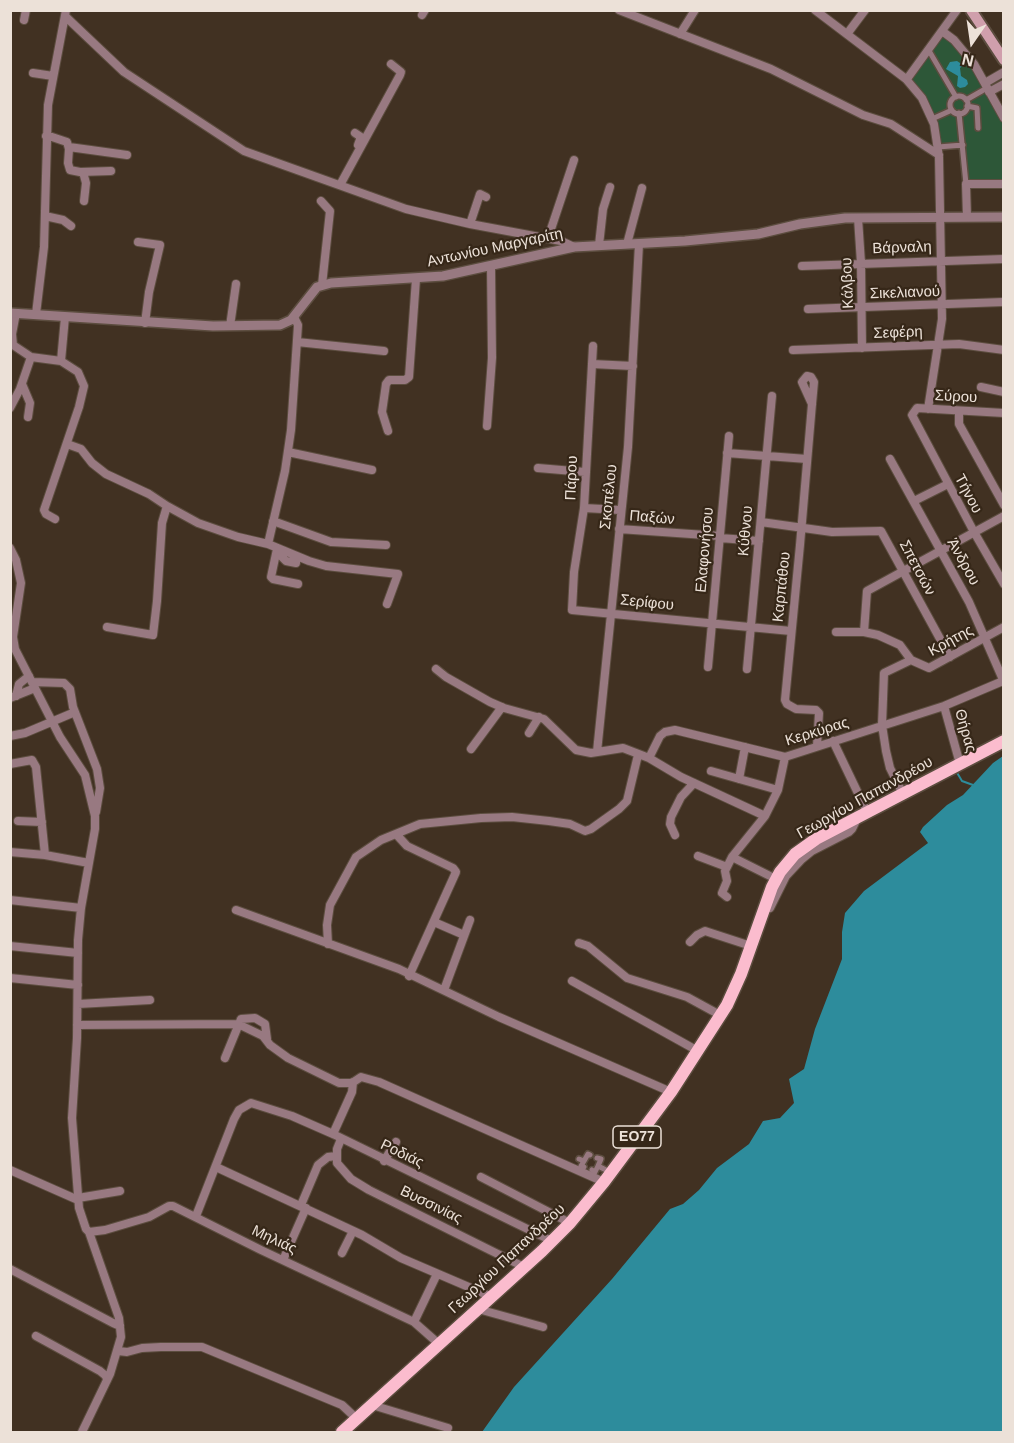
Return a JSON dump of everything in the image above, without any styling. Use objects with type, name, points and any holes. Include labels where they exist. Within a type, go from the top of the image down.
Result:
[{"type":"main road","points":[[971,10],[1004,60]]},
{"type":"main road","name":"Γεωργίου Παπανδρέου","points":[[351,1427],[372,1405],[552,1241],[608,1177],[671,1092],[720,1015],[735,988],[776,879],[788,862],[805,847],[862,815],[1004,741]]},
{"type":"street","points":[[24,20],[26,10]]},
{"type":"street","points":[[680,34],[695,10]]},
{"type":"street","points":[[814,10],[907,79],[921,96],[932,119],[938,151],[942,319],[928,409]]},
{"type":"street","points":[[847,34],[865,10]]},
{"type":"street","points":[[907,79],[957,10]]},
{"type":"street","points":[[620,11],[771,69],[863,115],[891,124],[938,151],[963,145]]},
{"type":"street","points":[[36,314],[44,247],[48,105],[66,14]]},
{"type":"street","points":[[66,14],[124,72],[236,146],[255,155],[406,209],[470,224],[548,238],[574,247]]},
{"type":"street","points":[[942,31],[965,52],[1004,118]]},
{"type":"street","points":[[928,49],[956,97]]},
{"type":"street","points":[[338,184],[400,75],[401,72],[391,64]]},
{"type":"street","points":[[932,119],[952,110],[959,113],[965,111],[967,103],[1004,72]]},
{"type":"street","points":[[33,73],[52,76]]},
{"type":"street","points":[[987,88],[1004,84]]},
{"type":"street","points":[[952,110],[950,103],[956,97],[962,97],[967,103],[977,108],[978,128]]},
{"type":"street","points":[[959,113],[967,167],[967,217]]},
{"type":"street","points":[[338,184],[360,142],[361,137],[355,133]]},
{"type":"street","points":[[46,136],[67,142],[69,167],[73,171],[111,171]]},
{"type":"street","points":[[69,147],[127,155]]},
{"type":"street","points":[[548,238],[574,160]]},
{"type":"street","points":[[83,172],[86,183],[84,201]]},
{"type":"street","points":[[966,184],[1004,184]]},
{"type":"street","points":[[599,245],[603,209],[610,187]]},
{"type":"street","points":[[627,244],[642,188]]},
{"type":"street","points":[[470,224],[480,194],[486,197]]},
{"type":"street","points":[[55,519],[46,514],[44,510],[80,407],[84,386],[78,372],[61,361],[31,357],[13,345],[13,313],[145,323],[280,326],[289,322],[312,292],[322,285],[330,211],[321,201]]},
{"type":"street","points":[[45,216],[63,220],[71,226]]},
{"type":"street","name":"Αντωνίου Μαργαρίτη","points":[[322,285],[335,282],[443,276],[574,247],[758,234],[826,220],[1004,217]]},
{"type":"street","name":"Κάλβου","points":[[858,218],[862,348]]},
{"type":"street","points":[[138,242],[160,245],[149,292],[145,323]]},
{"type":"street","name":"Σκοπέλου","points":[[597,752],[628,447],[639,244]]},
{"type":"street","name":"Βάρναλη","points":[[802,266],[1004,259]]},
{"type":"street","points":[[487,426],[492,367],[491,267]]},
{"type":"street","points":[[388,431],[382,412],[386,384],[389,380],[405,380],[409,377],[416,279]]},
{"type":"street","points":[[230,326],[236,284]]},
{"type":"street","name":"Σικελιανού","points":[[808,309],[942,306],[1003,302]]},
{"type":"street","points":[[61,361],[65,317]]},
{"type":"street","points":[[268,544],[288,452],[298,324],[294,317]]},
{"type":"street","points":[[297,342],[384,351]]},
{"type":"street","name":"Σεφέρη","points":[[793,350],[963,344],[1004,350]]},
{"type":"street","name":"Πάρου","points":[[572,609],[574,572],[584,508],[593,346]]},
{"type":"street","points":[[10,408],[22,384],[31,357]]},
{"type":"street","points":[[592,364],[633,366]]},
{"type":"street","points":[[22,384],[30,403],[28,417]]},
{"type":"street","points":[[981,387],[1004,392]]},
{"type":"street","name":"Κύθνου","points":[[747,669],[772,396]]},
{"type":"street","name":"Καρπάθου","points":[[812,404],[785,700],[787,704],[796,709],[819,713],[818,746]]},
{"type":"street","name":"Σύρου","points":[[912,415],[917,408],[1004,413]]},
{"type":"street","points":[[959,411],[959,424],[1004,505]]},
{"type":"street","name":"Τήνου","points":[[912,415],[1004,584]]},
{"type":"street","name":"Ελαφονήσου","points":[[708,667],[729,436]]},
{"type":"street","points":[[68,444],[81,449],[92,463],[106,474],[149,494],[198,523],[238,537],[268,544],[292,556],[326,566],[398,574],[387,604]]},
{"type":"street","points":[[288,452],[372,470]]},
{"type":"street","points":[[727,453],[807,459]]},
{"type":"street","name":"Άνδρου","points":[[890,459],[986,637],[1002,677]]},
{"type":"street","points":[[538,468],[585,472]]},
{"type":"street","points":[[914,501],[948,484]]},
{"type":"street","points":[[107,627],[153,635],[162,523],[168,506]]},
{"type":"street","points":[[584,508],[620,510]]},
{"type":"street","points":[[864,632],[867,591],[1004,516]]},
{"type":"street","points":[[273,521],[331,542],[386,545]]},
{"type":"street","points":[[761,522],[801,527]]},
{"type":"street","name":"Σπετσών","points":[[801,527],[832,532],[880,531],[950,657]]},
{"type":"street","name":"Παξών","points":[[619,529],[759,541]]},
{"type":"street","points":[[10,548],[16,560],[21,583],[12,643],[51,722],[85,775],[96,816]]},
{"type":"street","points":[[277,550],[286,561],[296,563]]},
{"type":"street","points":[[277,550],[271,577],[298,584]]},
{"type":"street","name":"Σερίφου","points":[[572,609],[792,631]]},
{"type":"street","name":"Κρήτης","points":[[911,660],[929,668],[1004,627]]},
{"type":"street","points":[[836,632],[864,632],[900,645],[911,660],[884,673],[882,725],[890,768],[903,794]]},
{"type":"street","points":[[436,669],[453,681],[502,707],[539,717],[576,750],[597,752],[623,748],[649,758],[694,783],[765,816]]},
{"type":"street","name":"Κερκύρας","points":[[649,758],[658,738],[672,730],[785,757],[944,706],[1002,677]]},
{"type":"street","points":[[13,697],[32,682]]},
{"type":"street","points":[[13,697],[19,684],[32,682],[68,685],[75,712],[97,769],[100,798],[81,908],[72,1102],[81,1215],[89,1232],[120,1326],[121,1337],[107,1380],[82,1432]]},
{"type":"street","name":"Θήρας","points":[[944,706],[960,764]]},
{"type":"street","points":[[471,749],[502,707]]},
{"type":"street","points":[[10,736],[25,733],[75,712]]},
{"type":"street","points":[[529,733],[539,717]]},
{"type":"street","points":[[760,917],[770,908],[786,876],[801,860],[852,829],[862,815],[833,741]]},
{"type":"street","points":[[739,779],[745,747]]},
{"type":"street","points":[[328,944],[327,925],[330,905],[356,857],[381,840],[420,824],[512,817],[570,824],[585,831],[619,809],[627,801],[638,755]]},
{"type":"street","points":[[727,897],[722,892],[727,881],[725,871],[732,857],[765,816],[778,790],[785,757]]},
{"type":"street","points":[[10,764],[28,759],[33,761],[36,767],[45,855]]},
{"type":"street","points":[[711,771],[778,790]]},
{"type":"street","points":[[675,835],[670,824],[671,817],[681,797],[694,783]]},
{"type":"street","points":[[18,821],[42,822]]},
{"type":"street","points":[[396,834],[406,846],[453,867],[456,872],[409,976]]},
{"type":"street","points":[[10,852],[45,855],[89,863]]},
{"type":"street","points":[[698,856],[727,867]]},
{"type":"street","points":[[732,857],[776,879]]},
{"type":"street","points":[[10,900],[81,908]]},
{"type":"street","points":[[236,910],[399,969],[409,976],[671,1092]]},
{"type":"street","points":[[444,990],[470,920]]},
{"type":"street","points":[[434,922],[464,935]]},
{"type":"street","points":[[690,942],[696,935],[705,931],[751,946]]},
{"type":"street","points":[[579,943],[588,946],[627,978],[687,997],[720,1015]]},
{"type":"street","points":[[10,946],[78,953]]},
{"type":"street","points":[[10,978],[78,985]]},
{"type":"street","points":[[572,981],[698,1051]]},
{"type":"street","points":[[78,1004],[150,1000]]},
{"type":"street","points":[[225,1058],[239,1020],[247,1018],[261,1021],[265,1024],[270,1045],[288,1058],[339,1083],[353,1082],[361,1077],[380,1082],[608,1177]]},
{"type":"street","points":[[77,1025],[238,1024],[267,1039]]},
{"type":"street","points":[[333,1134],[352,1092],[353,1082]]},
{"type":"street","name":"Ροδιάς","points":[[216,1167],[239,1110],[246,1104],[255,1103],[333,1134],[384,1161],[552,1241]]},
{"type":"street","points":[[283,1260],[318,1165],[328,1157],[336,1156],[341,1139]]},
{"type":"street","points":[[384,1161],[396,1142]]},
{"type":"street","points":[[582,1162],[588,1154],[590,1155]]},
{"type":"street","name":"Βυσσινίας","points":[[336,1156],[341,1170],[369,1190],[524,1267]]},
{"type":"street","points":[[592,1170],[595,1172],[601,1160],[597,1158]]},
{"type":"street","points":[[598,1166],[608,1177]]},
{"type":"street","points":[[196,1216],[216,1167],[303,1206],[401,1258],[492,1298]]},
{"type":"street","points":[[10,1170],[78,1199],[120,1191]]},
{"type":"street","points":[[481,1177],[570,1223]]},
{"type":"street","name":"Μηλιάς","points":[[89,1232],[105,1230],[149,1217],[169,1206],[177,1207],[414,1322],[439,1344]]},
{"type":"street","points":[[342,1253],[353,1231]]},
{"type":"street","points":[[10,1269],[120,1326]]},
{"type":"street","points":[[414,1322],[437,1274]]},
{"type":"street","points":[[478,1309],[543,1327]]},
{"type":"street","points":[[36,1336],[100,1371],[107,1380]]},
{"type":"street","points":[[118,1351],[127,1352],[161,1347],[209,1349],[342,1406],[351,1427]]},
{"type":"street","points":[[372,1405],[448,1428]]},
{"type":"green space","points":[[942,31],[965,52],[1003,118],[1003,184],[967,185],[963,208],[961,148],[938,150],[932,117],[907,79]]},
{"type":"water","points":[[957,61],[963,65],[960,68],[961,76],[967,80],[968,84],[965,87],[957,86],[958,76],[946,69],[950,62]]},
{"type":"water","points":[[1003,756],[1003,1432],[482,1432],[514,1387],[612,1279],[670,1209],[683,1204],[699,1190],[717,1168],[749,1144],[763,1121],[780,1118],[794,1103],[789,1079],[804,1069],[815,1029],[842,959],[845,913],[864,891],[928,843],[920,832],[923,827],[947,805],[963,795],[993,763]]},
{"type":"waterway","points":[[956,771],[962,781],[973,785]]}]
